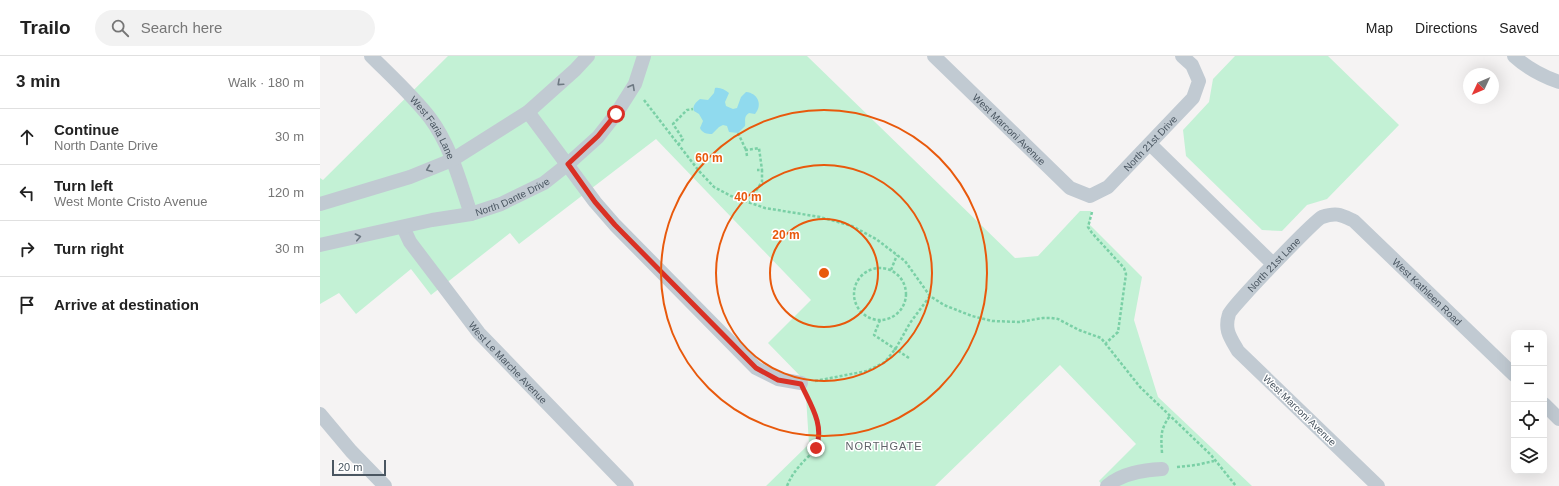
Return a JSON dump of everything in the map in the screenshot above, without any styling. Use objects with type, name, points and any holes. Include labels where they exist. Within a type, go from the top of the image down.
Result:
[{"type":"street","name":"West Faria Lane","points":[[372,56],[430,119],[443,139],[471,214]]},
{"type":"street","points":[[320,204],[410,177],[452,160],[528,112],[575,70],[588,56]]},
{"type":"street","name":"North Dante Drive","points":[[320,245],[432,220],[471,214],[501,204],[544,183],[568,164],[598,136],[616,114],[635,84],[644,56]]},
{"type":"street","name":"West Marconi Avenue","points":[[934,56],[1070,188],[1090,196]]},
{"type":"street","name":"North 21st Drive","points":[[1090,196],[1108,187],[1193,98],[1199,81],[1192,65],[1182,56]]},
{"type":"street","points":[[1514,56],[1524,65],[1546,78],[1559,82]]},
{"type":"street","points":[[528,112],[595,202],[615,225],[756,368],[778,380],[801,384]]},
{"type":"street","points":[[1150,144],[1273,264]]},
{"type":"street","name":"North 21st Lane","points":[[1227,331],[1229,312],[1273,264],[1321,218],[1337,214]]},
{"type":"street","name":"West Kathleen Road","points":[[1337,214],[1354,221],[1511,372]]},
{"type":"street","name":"West Le Marche Avenue","points":[[403,227],[410,242],[479,333],[627,486]]},
{"type":"street","name":"West Marconi Avenue","points":[[1227,331],[1238,351],[1378,486]]},
{"type":"street","points":[[1547,407],[1559,419]]},
{"type":"street","points":[[320,414],[351,451],[385,486]]},
{"type":"street","points":[[1107,486],[1113,480],[1141,470],[1162,469]]},
{"type":"path","points":[[635,84],[647,106],[666,127],[678,145],[699,171],[714,187],[750,204],[820,217],[852,226],[876,240],[905,261],[930,296],[944,305],[972,316],[992,321],[1018,322],[1043,318],[1058,319],[1079,330],[1101,338],[1140,387],[1210,455],[1236,486]]},
{"type":"path","points":[[678,145],[683,139],[673,124],[687,110],[693,109]]},
{"type":"path","points":[[738,133],[746,150],[747,156]]},
{"type":"path","points":[[746,150],[759,148],[762,170],[762,182],[751,198],[750,204]]},
{"type":"path","points":[[757,170],[762,170]]},
{"type":"path","points":[[1090,196],[1093,208],[1088,227],[1124,268],[1126,274],[1118,332],[1106,343]]},
{"type":"path","points":[[891,270],[897,255]]},
{"type":"path","points":[[883,268],[891,270],[903,282],[906,291],[905,301],[901,309],[892,317],[880,320],[867,317],[859,310],[854,299],[855,287],[861,276],[873,269],[883,268]]},
{"type":"path","points":[[788,486],[794,471],[816,448],[820,439],[819,425],[816,416],[801,384],[866,371],[885,362],[896,348],[910,324],[930,296]]},
{"type":"path","points":[[880,320],[874,334],[909,358]]},
{"type":"path","points":[[1170,416],[1164,424],[1161,433],[1162,469],[1196,466],[1214,461]]},
{"type":"green space","points":[[448,56],[807,56],[1015,258],[1038,256],[1080,211],[1091,211],[1090,225],[1142,277],[1134,320],[1158,397],[1252,486],[1103,486],[1099,481],[1136,444],[1060,365],[935,486],[766,486],[809,444],[805,381],[768,343],[811,300],[656,139],[519,244],[510,233],[431,295],[411,269],[356,314],[339,293],[320,304],[320,178],[323,180]]},
{"type":"green space","points":[[1235,56],[1328,56],[1399,125],[1327,199],[1307,205],[1282,231],[1262,230],[1186,156],[1183,130],[1209,102],[1213,79]]},
{"type":"water","points":[[715,88],[721,88],[729,93],[725,102],[726,106],[733,109],[737,108],[741,97],[746,92],[754,95],[758,100],[759,107],[757,111],[755,114],[749,113],[747,115],[745,118],[745,126],[738,133],[729,132],[727,126],[723,125],[712,134],[705,133],[700,128],[703,121],[699,114],[694,111],[694,106],[700,99],[708,100],[714,93]]},
{"type":"district","name":"NORTHGATE","points":[[884,446]]},
{"type":"route","points":[[616,114],[598,136],[568,164],[578,180],[615,225],[756,368],[778,380],[801,384],[819,425],[820,439],[816,448]]}]
